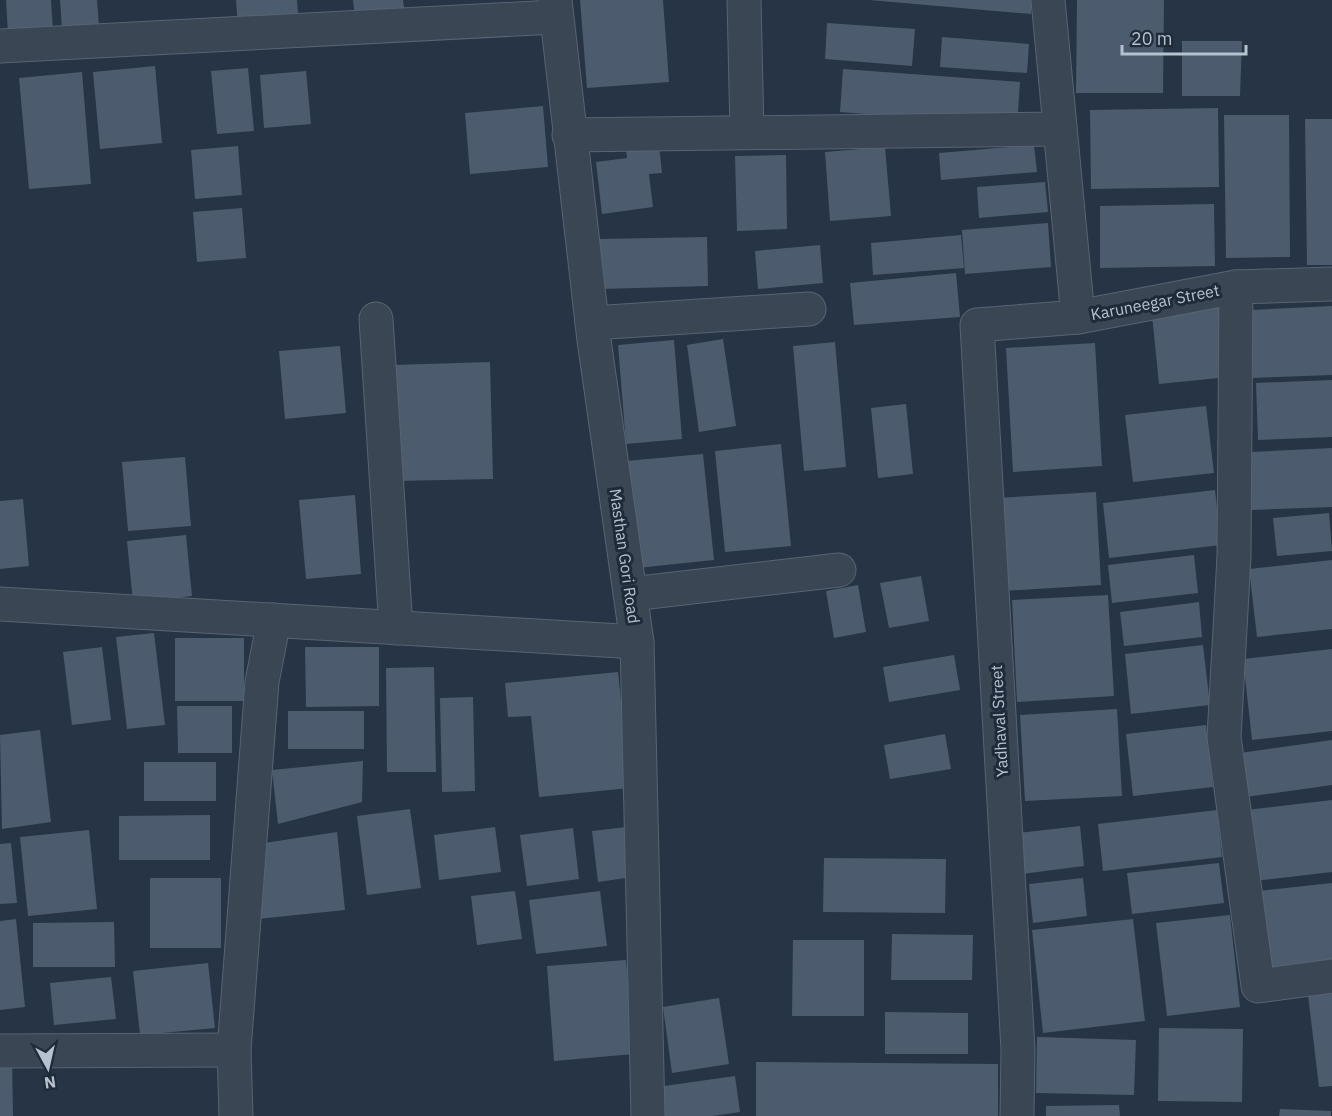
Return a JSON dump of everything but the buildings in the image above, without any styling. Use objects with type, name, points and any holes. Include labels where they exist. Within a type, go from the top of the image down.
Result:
[{"type":"street","points":[[744,0],[747,132]]},
{"type":"street","points":[[1048,0],[1078,317]]},
{"type":"street","points":[[0,46],[555,9]]},
{"type":"street","name":"Masthan Gori Road","points":[[555,9],[592,323],[637,642],[648,1116]]},
{"type":"street","points":[[569,135],[1060,129]]},
{"type":"street","name":"Karuneegar Street","points":[[977,325],[1078,317],[1236,287],[1332,284]]},
{"type":"street","points":[[1236,287],[1234,556],[1224,736],[1258,986],[1332,976]]},
{"type":"street","points":[[592,323],[809,309]]},
{"type":"street","points":[[376,319],[396,628]]},
{"type":"street","name":"Yadhaval Street","points":[[977,325],[1018,1050],[1017,1116]]},
{"type":"street","points":[[631,594],[839,570]]},
{"type":"street","points":[[0,604],[637,642]]},
{"type":"street","points":[[236,1116],[234,1050],[262,682],[274,620]]},
{"type":"street","points":[[0,1051],[234,1050]]}]
